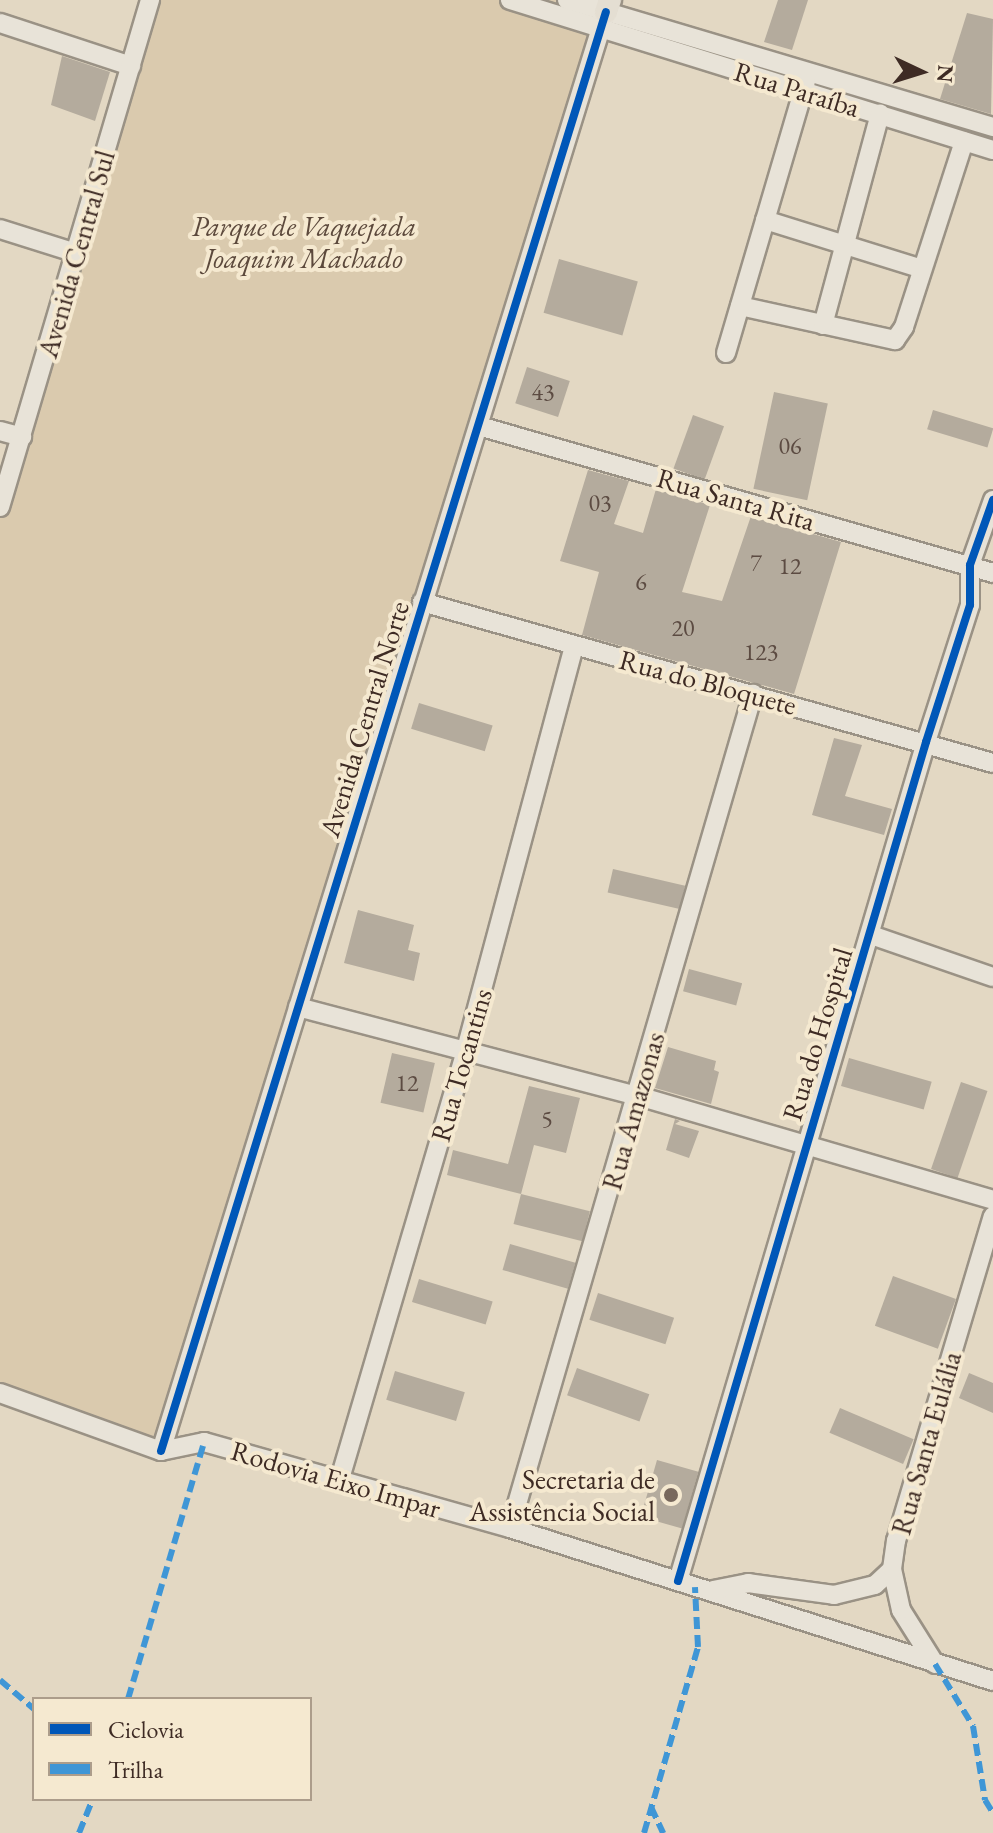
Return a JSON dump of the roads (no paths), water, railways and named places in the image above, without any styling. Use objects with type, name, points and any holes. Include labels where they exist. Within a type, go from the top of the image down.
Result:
[{"type":"street","name":"Avenida Central Sul","points":[[0,507],[150,0]]},
{"type":"street","points":[[510,0],[605,13]]},
{"type":"street","points":[[567,0],[605,13]]},
{"type":"street","name":"Rua Paraíba","points":[[605,13],[993,127]]},
{"type":"street","name":"Rua Paraíba","points":[[605,13],[804,90],[993,150]]},
{"type":"street","name":"Avenida Central Norte","points":[[161,1451],[605,13]]},
{"type":"street","points":[[0,23],[131,66]]},
{"type":"street","points":[[726,353],[809,72]]},
{"type":"street","points":[[823,325],[880,114]]},
{"type":"street","points":[[740,306],[895,340],[904,327],[964,141]]},
{"type":"street","points":[[765,220],[922,269]]},
{"type":"street","points":[[0,229],[76,253]]},
{"type":"street","name":"Rua Santa Rita","points":[[479,426],[970,565],[993,576]]},
{"type":"street","points":[[0,431],[22,437]]},
{"type":"street","name":"Rua do Hospital","points":[[678,1581],[926,742],[970,605],[970,565],[993,500]]},
{"type":"street","name":"Rua do Hospital","points":[[970,605],[993,576]]},
{"type":"street","name":"Rua do Bloquete","points":[[422,602],[993,763]]},
{"type":"street","name":"Rua Tocantins","points":[[339,1482],[465,1053],[574,645]]},
{"type":"street","name":"Rua Amazonas","points":[[510,1528],[753,694]]},
{"type":"street","points":[[871,935],[993,977]]},
{"type":"street","points":[[298,1007],[638,1096],[993,1200]]},
{"type":"street","name":"Rua Santa Eulália","points":[[935,1664],[901,1610],[892,1569],[896,1541],[993,1216]]},
{"type":"street","points":[[0,1393],[161,1451]]},
{"type":"street","name":"Rodovia Eixo Impar","points":[[161,1451],[204,1442],[510,1528],[993,1681]]},
{"type":"street","points":[[708,1591],[748,1583],[834,1595],[859,1592],[875,1585],[892,1569]]},
{"type":"place","name":"Secretaria de Assistência Social","points":[[671,1495]]},
{"type":"park label","name":"Parque de Vaquejada Joaquim Machado","points":[[304,242]]}]
